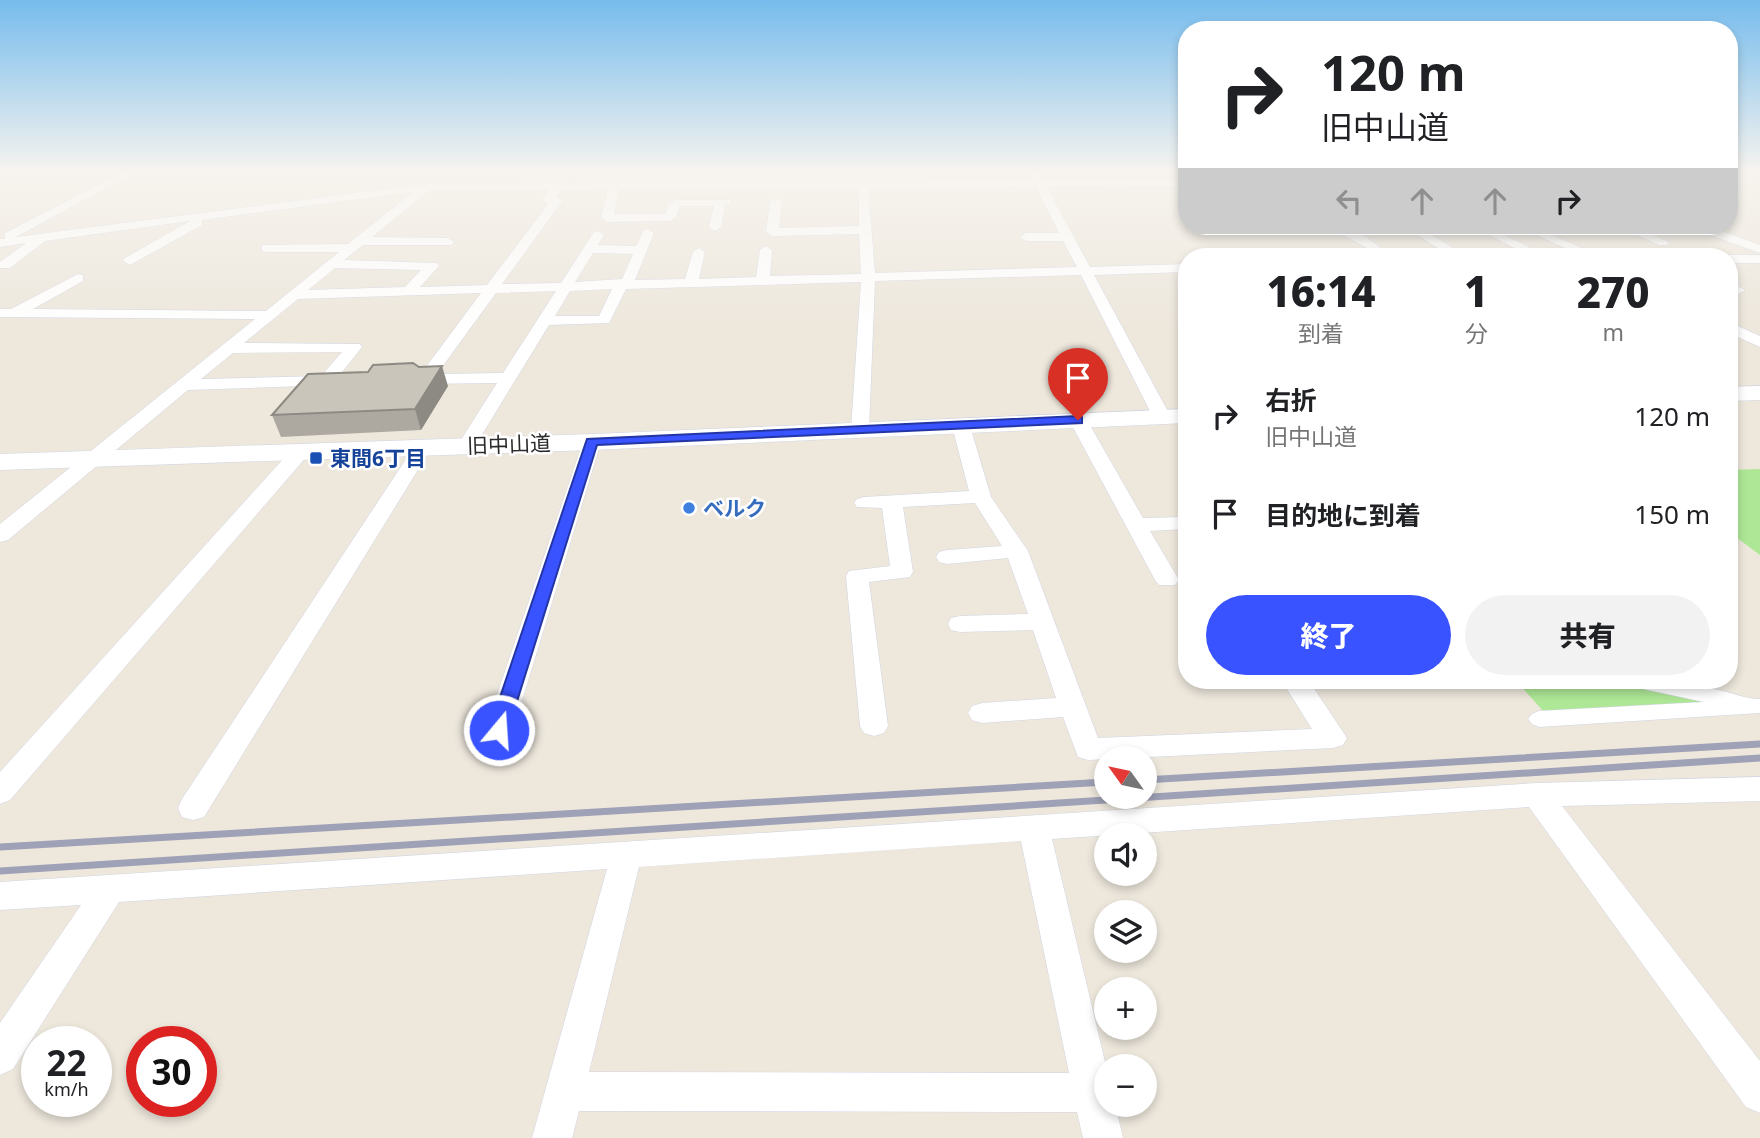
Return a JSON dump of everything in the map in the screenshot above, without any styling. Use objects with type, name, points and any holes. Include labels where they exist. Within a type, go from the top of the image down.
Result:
[{"type":"main road","points":[[1738,394],[1760,393]]},
{"type":"main road","name":"旧中山道","points":[[0,462],[592,442],[1174,417]]},
{"type":"street","points":[[0,242],[33,224]]},
{"type":"street","points":[[0,242],[150,224]]},
{"type":"street","points":[[130,261],[194,224]]},
{"type":"street","points":[[0,535],[379,224]]},
{"type":"street","points":[[508,378],[425,379],[539,224]]},
{"type":"street","points":[[773,224],[772,232],[865,230]]},
{"type":"street","points":[[860,429],[868,276],[863,224]]},
{"type":"street","points":[[1061,224],[1085,270],[1174,417]]},
{"type":"street","points":[[543,321],[604,320],[648,233]]},
{"type":"street","points":[[466,446],[598,235]]},
{"type":"street","points":[[1349,235],[1362,239],[1374,248]]},
{"type":"street","points":[[1424,235],[1446,248]]},
{"type":"street","points":[[1496,235],[1523,248]]},
{"type":"street","points":[[1543,235],[1574,248]]},
{"type":"street","points":[[1646,235],[1663,242]]},
{"type":"street","points":[[1722,235],[1760,249]]},
{"type":"street","points":[[1026,237],[1068,237]]},
{"type":"street","points":[[5,265],[41,238]]},
{"type":"street","points":[[267,248],[448,242]]},
{"type":"street","points":[[589,250],[641,250]]},
{"type":"street","points":[[763,279],[766,250]]},
{"type":"street","points":[[691,281],[699,252]]},
{"type":"street","points":[[1738,259],[1760,259]]},
{"type":"street","points":[[329,264],[432,266],[410,290]]},
{"type":"street","points":[[291,295],[1178,268]]},
{"type":"street","points":[[7,313],[78,278]]},
{"type":"street","points":[[7,313],[267,314]]},
{"type":"street","points":[[1738,331],[1760,342]]},
{"type":"street","points":[[184,384],[326,382],[354,347],[228,348]]},
{"type":"street","points":[[1078,420],[1167,580]]},
{"type":"street","points":[[961,426],[981,497],[1017,551],[1088,749],[1333,737],[1301,689]]},
{"type":"street","points":[[499,730],[592,442]]},
{"type":"street","points":[[192,808],[423,447]]},
{"type":"street","points":[[0,792],[301,451]]},
{"type":"street","points":[[864,503],[981,497]]},
{"type":"street","points":[[874,726],[858,576],[902,572],[892,502]]},
{"type":"street","points":[[1135,525],[1178,523]]},
{"type":"street","points":[[947,557],[1017,551]]},
{"type":"street","points":[[960,624],[1042,622]]},
{"type":"street","points":[[1678,689],[1760,706]]},
{"type":"street","points":[[1539,719],[1760,706]]},
{"type":"street","points":[[982,713],[1073,707]]},
{"type":"street","points":[[0,896],[626,857],[1536,795],[1760,789]]},
{"type":"street","points":[[1536,795],[1760,1093]]},
{"type":"street","points":[[1034,828],[1103,1138]]},
{"type":"street","points":[[552,1138],[626,857]]},
{"type":"street","points":[[0,1056],[110,889]]},
{"type":"street","points":[[566,1091],[1093,1093]]},
{"type":"green space","points":[[1760,469],[1760,555],[1738,539],[1738,470]]},
{"type":"green space","points":[[1523,689],[1651,689],[1710,701],[1715,705],[1545,713]]},
{"type":"building","points":[[413,363],[419,367],[442,366],[415,409],[272,415],[308,374],[368,372],[373,365]]},
{"type":"railway","points":[[1157,779],[1760,744]]},
{"type":"railway","points":[[0,871],[1760,758]]},
{"type":"railway","points":[[0,847],[1094,783]]},
{"type":"place","name":"東間6丁目","points":[[316,458]]},
{"type":"place","name":"ベルク","points":[[689,508]]},
{"type":"route","points":[[499,730],[592,442],[1078,420]]}]
